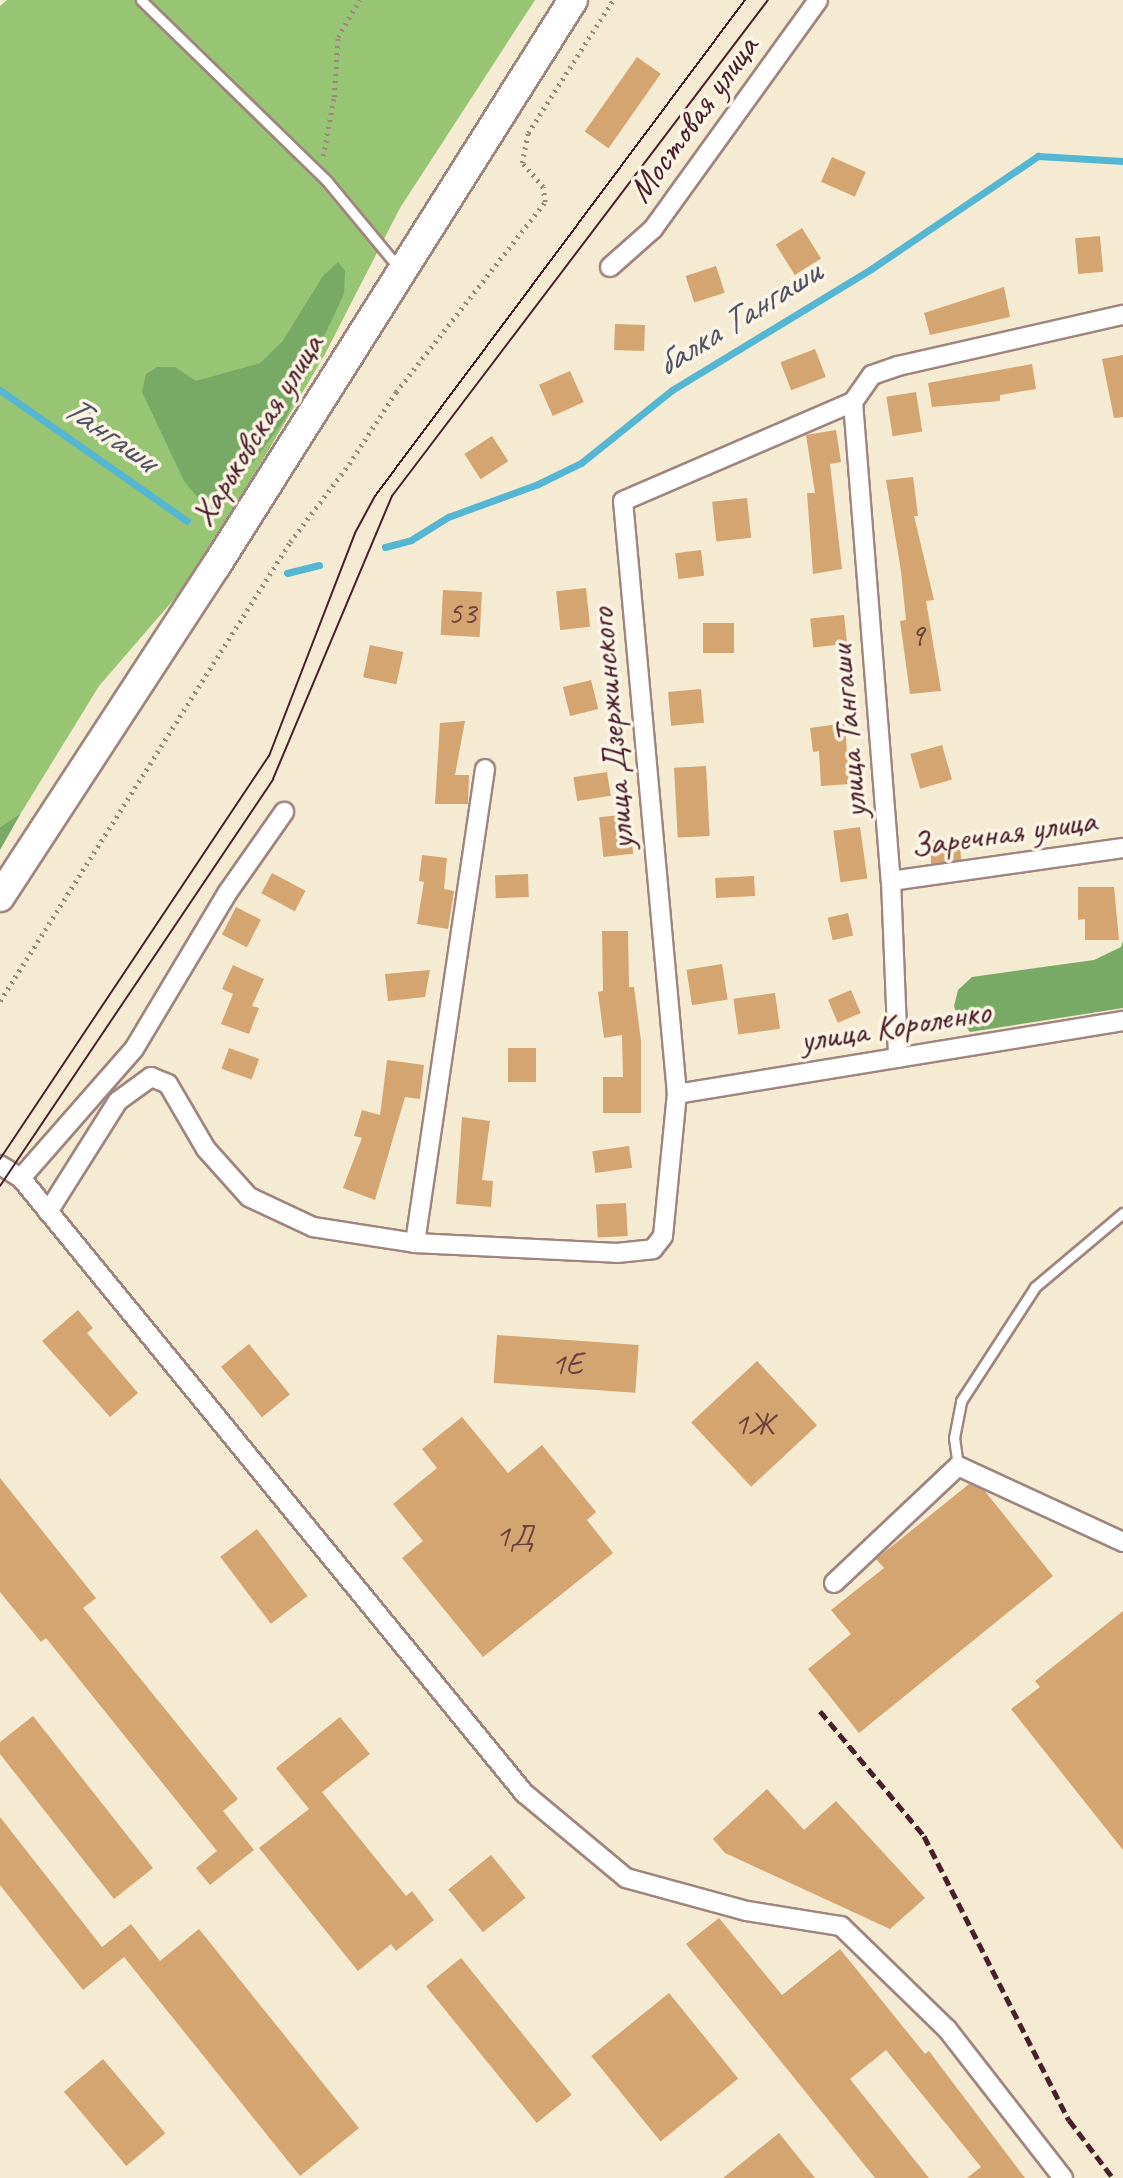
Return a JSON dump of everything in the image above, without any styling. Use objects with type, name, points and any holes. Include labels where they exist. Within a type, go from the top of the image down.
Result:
[{"type":"main road","name":"Харьковская улица","points":[[0,897],[216,566],[400,270],[573,0]]},
{"type":"street","name":"Мостовая улица","points":[[610,267],[653,229],[818,0]]},
{"type":"street","name":"улица Дзержинского","points":[[48,1212],[118,1101],[151,1077],[168,1084],[206,1149],[249,1197],[313,1227],[415,1243],[617,1253],[653,1250],[663,1236],[677,1094],[623,501],[853,402],[872,376],[898,366],[1123,315]]},
{"type":"street","name":"улица Тангаши","points":[[853,402],[891,881],[898,1058]]},
{"type":"street","points":[[415,1243],[485,769]]},
{"type":"street","points":[[22,1178],[134,1049],[228,892],[284,812]]},
{"type":"street","name":"Заречная улица","points":[[891,881],[1123,848]]},
{"type":"street","name":"улица Короленко","points":[[677,1094],[1123,1021]]},
{"type":"street","points":[[0,1165],[22,1178],[524,1793],[626,1878],[747,1911],[841,1926],[947,2029],[1063,2178]]},
{"type":"street","points":[[834,1583],[958,1466],[1123,1542]]},
{"type":"lane","points":[[141,0],[319,174],[400,270]]},
{"type":"lane","points":[[958,1466],[954,1438],[961,1401],[1035,1287],[1123,1213]]},
{"type":"path","points":[[319,174],[334,97],[338,37],[359,0]]},
{"type":"path","points":[[0,1001],[290,541],[349,464],[396,392],[545,202],[543,187],[522,163],[528,133],[613,0]]},
{"type":"green space","points":[[7,0],[535,0],[400,208],[325,354],[211,548],[182,590],[99,686],[21,813],[0,827],[0,6]]},
{"type":"green space","points":[[338,262],[345,271],[344,294],[285,419],[232,491],[217,499],[199,499],[184,481],[142,392],[146,374],[157,367],[175,367],[196,381],[260,363],[282,342],[323,276]]},
{"type":"green space","points":[[21,813],[0,850],[0,827]]},
{"type":"green space","points":[[1123,941],[1123,1008],[970,1032],[958,1017],[954,1006],[958,990],[972,977],[1094,960],[1121,947]]},
{"type":"building","points":[[637,57],[661,74],[609,148],[585,132]]},
{"type":"building","points":[[832,157],[866,172],[855,197],[821,182]]},
{"type":"building","points":[[802,228],[821,259],[795,275],[776,244]]},
{"type":"building","points":[[1100,236],[1103,272],[1078,274],[1075,238]]},
{"type":"building","points":[[716,266],[725,293],[694,303],[686,276]]},
{"type":"building","points":[[1004,287],[1010,317],[930,335],[924,313]]},
{"type":"building","points":[[615,324],[645,325],[644,351],[614,350]]},
{"type":"building","points":[[815,349],[826,377],[791,390],[780,362]]},
{"type":"building","points":[[1123,355],[1123,417],[1114,418],[1102,359]]},
{"type":"building","points":[[1032,364],[1036,389],[1000,395],[1000,401],[932,407],[928,383]]},
{"type":"building","points":[[570,371],[584,402],[553,416],[539,385]]},
{"type":"building","points":[[916,392],[922,432],[893,436],[886,397]]},
{"type":"building","points":[[836,430],[841,462],[830,464],[842,569],[813,574],[807,493],[815,493],[806,435]]},
{"type":"building","points":[[492,436],[508,461],[481,479],[464,454]]},
{"type":"building","points":[[913,477],[918,516],[914,516],[934,600],[926,601],[941,691],[910,694],[900,621],[906,620],[901,571],[886,480]]},
{"type":"building","points":[[747,498],[751,538],[716,541],[712,502]]},
{"type":"building","points":[[701,550],[704,576],[678,579],[675,553]]},
{"type":"building","points":[[586,588],[590,627],[560,630],[556,591]]},
{"type":"building","points":[[443,590],[482,592],[480,637],[441,635]]},
{"type":"building","points":[[844,615],[847,644],[813,647],[810,619]]},
{"type":"building","points":[[703,623],[734,623],[734,653],[703,653]]},
{"type":"building","points":[[370,645],[403,652],[396,684],[363,677]]},
{"type":"building","points":[[591,680],[598,709],[570,716],[563,687]]},
{"type":"building","points":[[701,689],[704,723],[671,726],[668,692]]},
{"type":"building","points":[[465,721],[455,775],[469,775],[468,804],[435,804],[440,723]]},
{"type":"building","points":[[845,723],[849,784],[821,786],[819,751],[813,752],[810,728]]},
{"type":"building","points":[[942,745],[952,780],[920,789],[910,754]]},
{"type":"building","points":[[706,766],[710,836],[678,838],[674,768]]},
{"type":"building","points":[[607,772],[611,796],[577,801],[573,777]]},
{"type":"building","points":[[629,814],[633,854],[603,857],[599,817]]},
{"type":"building","points":[[860,827],[867,878],[840,882],[833,831]]},
{"type":"building","points":[[960,839],[961,860],[931,864],[931,840]]},
{"type":"building","points":[[422,855],[447,858],[444,889],[454,891],[448,929],[417,924],[424,882],[419,881]]},
{"type":"building","points":[[272,873],[306,891],[295,911],[261,893]]},
{"type":"building","points":[[528,874],[529,897],[496,898],[495,875]]},
{"type":"building","points":[[754,876],[755,896],[716,898],[715,878]]},
{"type":"building","points":[[1078,887],[1114,887],[1119,940],[1085,940],[1085,919],[1078,920]]},
{"type":"building","points":[[236,907],[261,920],[247,947],[222,935]]},
{"type":"building","points":[[848,913],[853,935],[833,940],[828,918]]},
{"type":"building","points":[[602,931],[628,931],[629,987],[634,987],[641,1041],[641,1113],[603,1113],[603,1077],[623,1077],[622,1035],[604,1038],[598,992],[603,991]]},
{"type":"building","points":[[722,964],[728,1000],[692,1005],[686,970]]},
{"type":"building","points":[[233,965],[264,979],[252,1006],[259,1008],[249,1034],[221,1024],[233,994],[222,989]]},
{"type":"building","points":[[430,970],[425,997],[388,1001],[385,974]]},
{"type":"building","points":[[851,990],[861,1013],[838,1023],[828,1000]]},
{"type":"building","points":[[775,993],[780,1029],[738,1034],[733,999]]},
{"type":"building","points":[[229,1048],[259,1059],[252,1080],[221,1069]]},
{"type":"building","points":[[508,1048],[536,1048],[536,1082],[508,1082]]},
{"type":"building","points":[[387,1060],[424,1065],[420,1099],[405,1097],[375,1200],[343,1188],[362,1138],[354,1136],[362,1110],[380,1115]]},
{"type":"building","points":[[462,1117],[490,1121],[482,1180],[493,1181],[491,1207],[456,1204]]},
{"type":"building","points":[[629,1146],[632,1168],[595,1173],[592,1151]]},
{"type":"building","points":[[626,1203],[628,1236],[598,1238],[596,1205]]},
{"type":"building","points":[[78,1310],[93,1328],[87,1333],[138,1393],[110,1417],[42,1341]]},
{"type":"building","points":[[497,1335],[639,1345],[635,1393],[494,1383]]},
{"type":"building","points":[[249,1344],[290,1395],[262,1417],[221,1367]]},
{"type":"building","points":[[757,1361],[817,1425],[751,1487],[691,1422]]},
{"type":"building","points":[[462,1417],[508,1473],[542,1445],[596,1512],[587,1520],[613,1553],[483,1657],[402,1558],[423,1541],[393,1504],[437,1468],[422,1449]]},
{"type":"building","points":[[0,1478],[96,1598],[83,1608],[238,1799],[223,1811],[254,1850],[210,1885],[196,1868],[217,1851],[46,1638],[41,1642],[0,1592]]},
{"type":"building","points":[[969,1484],[984,1490],[1053,1576],[859,1733],[808,1669],[851,1634],[831,1610],[884,1568],[876,1559]]},
{"type":"building","points":[[257,1529],[308,1596],[271,1624],[220,1557]]},
{"type":"building","points":[[1123,1611],[1123,1850],[1011,1709],[1040,1687],[1035,1681]]},
{"type":"building","points":[[33,1716],[153,1868],[114,1899],[0,1754],[0,1742]]},
{"type":"building","points":[[340,1717],[370,1754],[322,1792],[406,1896],[412,1891],[434,1920],[396,1951],[391,1944],[358,1971],[259,1848],[309,1809],[276,1768]]},
{"type":"building","points":[[767,1789],[804,1830],[836,1801],[925,1898],[890,1929],[725,1853],[713,1839]]},
{"type":"building","points":[[0,1817],[102,1947],[131,1924],[160,1961],[199,1929],[359,2128],[300,2176],[124,1957],[83,1990],[0,1885]]},
{"type":"building","points":[[491,1855],[526,1898],[483,1932],[448,1890]]},
{"type":"building","points":[[719,1918],[782,1995],[840,1949],[925,2054],[929,2051],[1025,2178],[967,2178],[981,2167],[886,2050],[850,2079],[929,2178],[875,2178],[686,1944]]},
{"type":"building","points":[[461,1958],[572,2095],[537,2123],[426,1986]]},
{"type":"building","points":[[669,1993],[738,2078],[661,2141],[591,2056]]},
{"type":"building","points":[[103,2059],[165,2133],[126,2166],[64,2092]]},
{"type":"building","points":[[779,2133],[815,2178],[723,2178]]},
{"type":"waterway","name":"балка Тангаши","points":[[385,547],[411,540],[448,517],[538,484],[581,463],[672,390],[871,269],[1038,156],[1123,161]]},
{"type":"waterway","name":"Тангаши","points":[[0,390],[187,521]]},
{"type":"waterway","name":"балка Тангаши","points":[[287,573],[319,565]]},
{"type":"tram line","points":[[0,1159],[269,756],[355,533],[375,496],[745,0]]},
{"type":"tram line","points":[[0,1186],[273,779],[392,496],[768,0]]},
{"type":"railway","points":[[820,1711],[924,1836],[1069,2120],[1113,2178]]}]
